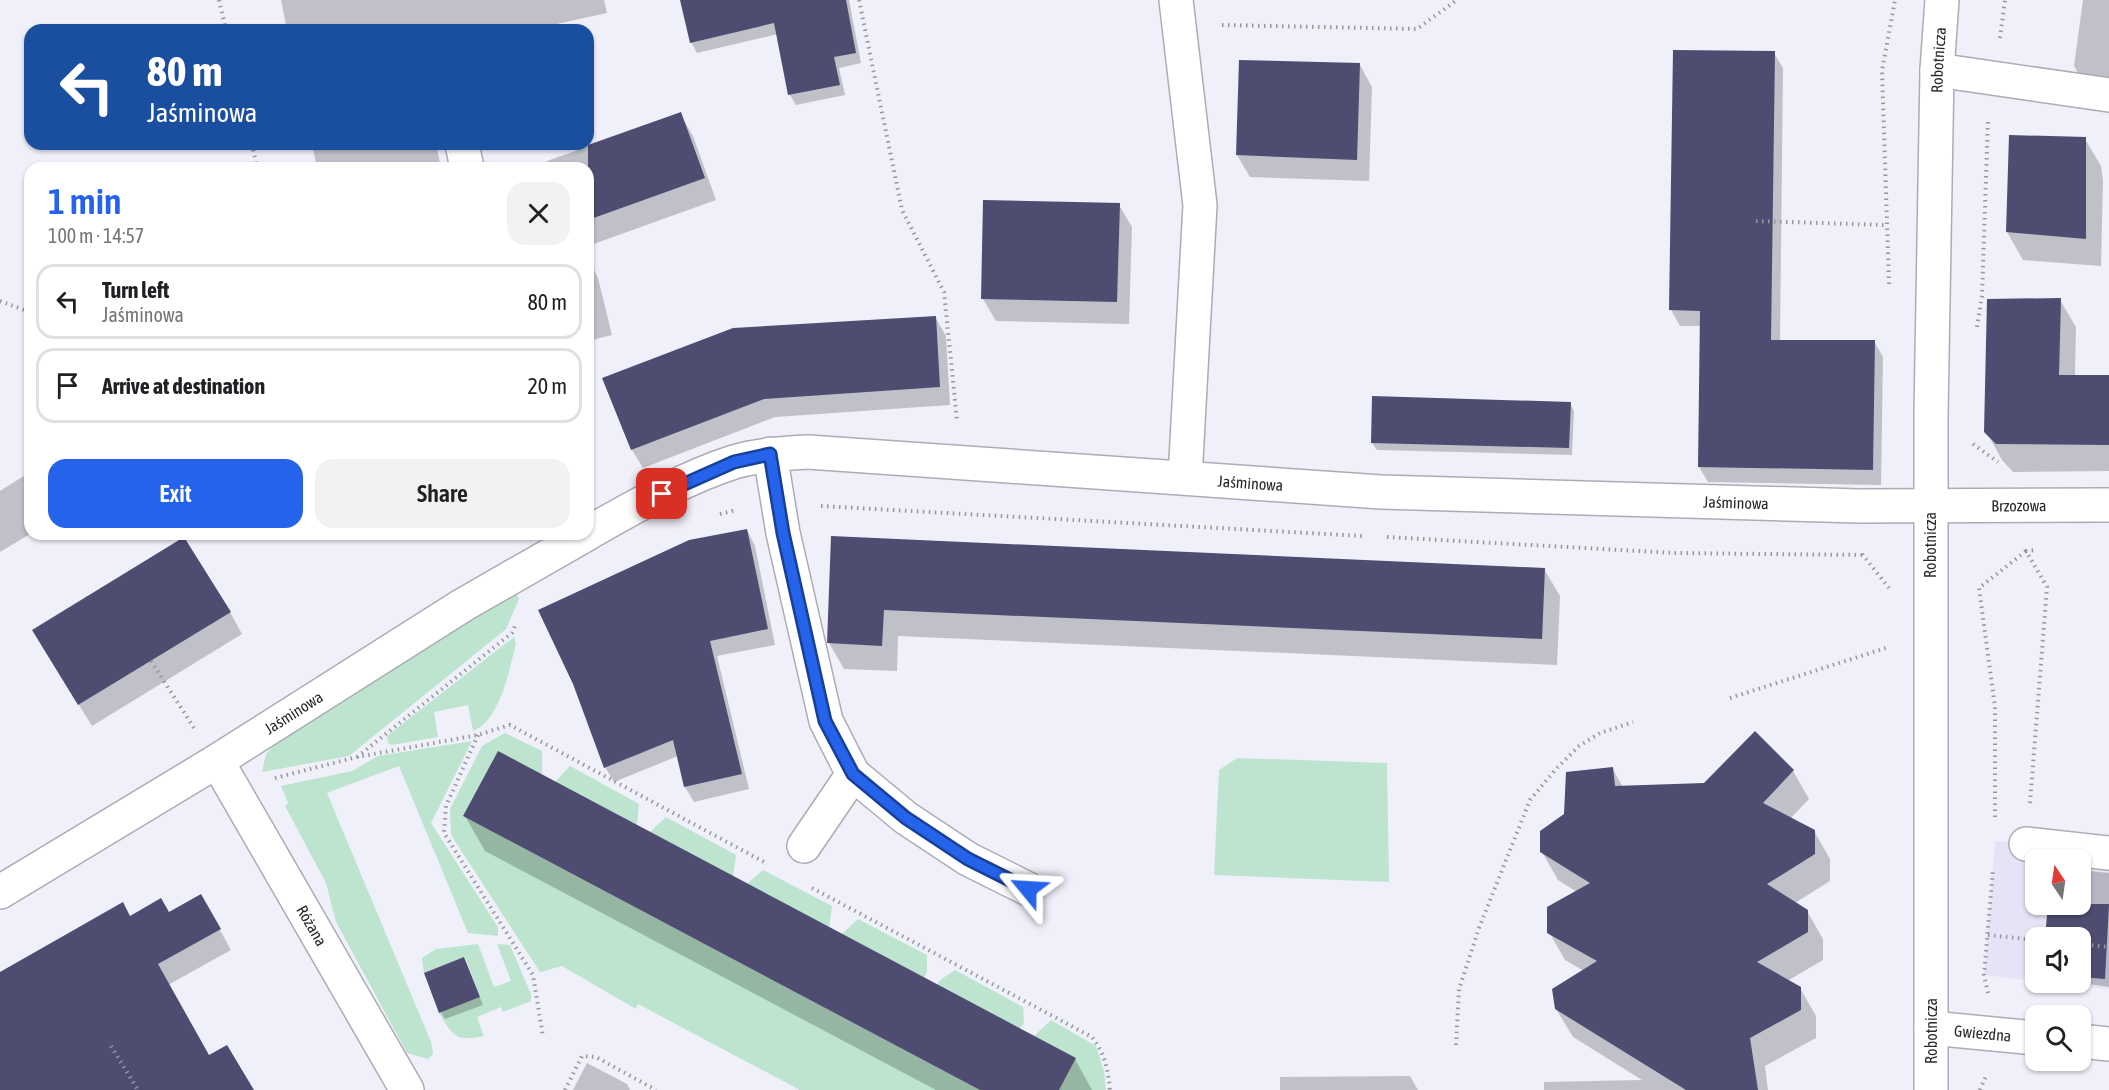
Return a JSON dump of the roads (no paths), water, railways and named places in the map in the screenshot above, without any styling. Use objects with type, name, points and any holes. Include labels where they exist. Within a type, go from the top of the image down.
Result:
[{"type":"street","name":"Robotnicza","points":[[1931,1090],[1930,506],[1936,70],[1942,0]]},
{"type":"street","points":[[1178,12],[1200,205],[1185,478]]},
{"type":"street","points":[[1936,70],[2109,95]]},
{"type":"street","name":"Jaśminowa","points":[[594,525],[734,462],[770,454],[820,452],[1393,492],[1859,506],[1930,506]]},
{"type":"street","points":[[770,454],[778,504],[825,721],[853,774],[915,824],[968,859],[1028,889]]},
{"type":"street","name":"Brzozowa","points":[[1930,506],[2109,505]]},
{"type":"street","name":"Jaśminowa","points":[[0,892],[217,761],[569,540]]},
{"type":"street","name":"Różana","points":[[217,761],[407,1090]]},
{"type":"street","points":[[804,846],[853,774]]},
{"type":"street","points":[[2026,844],[2109,853]]},
{"type":"street","name":"Gwiezdna","points":[[1931,1028],[2025,1037]]},
{"type":"street","points":[[2091,1042],[2109,1044]]}]
